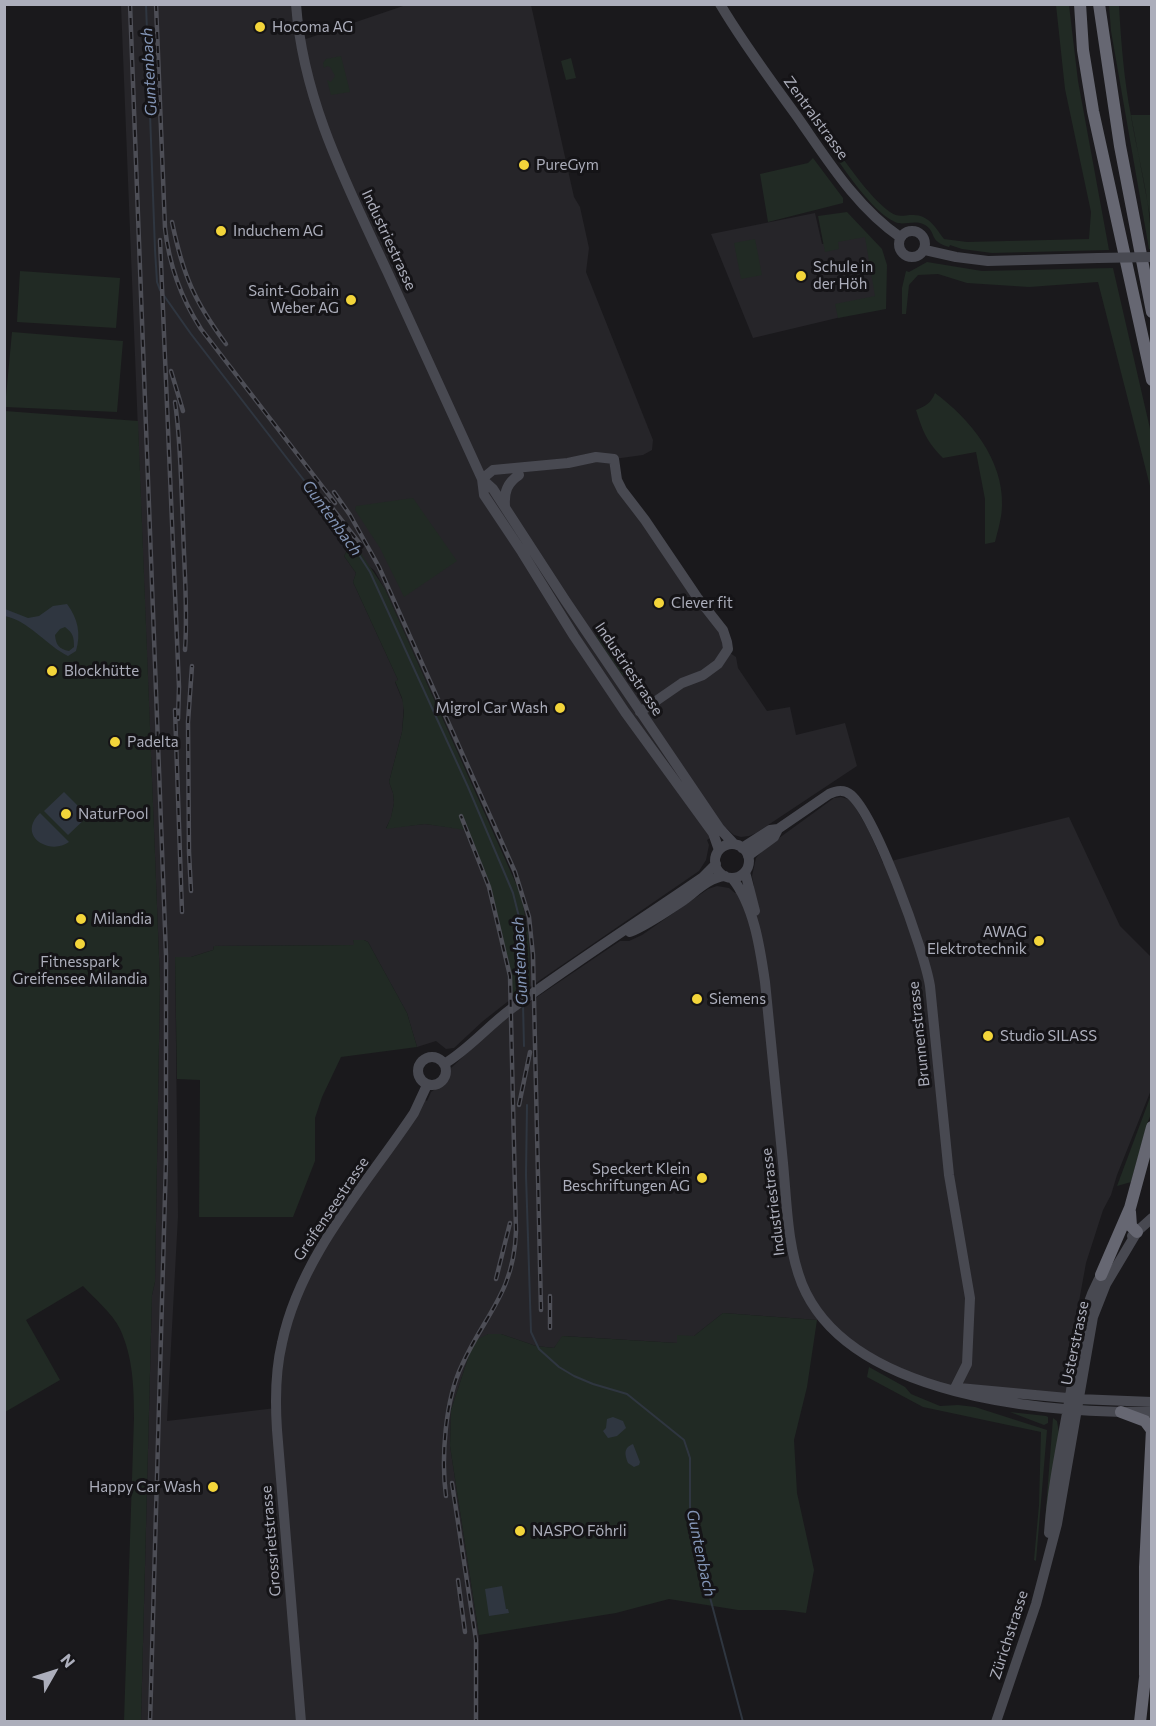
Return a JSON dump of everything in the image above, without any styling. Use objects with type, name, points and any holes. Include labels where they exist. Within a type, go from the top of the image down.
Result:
[{"type":"highway","points":[[1080,4],[1084,60],[1093,111],[1114,216],[1152,380]]},
{"type":"highway","points":[[1100,4],[1120,146],[1152,312]]},
{"type":"highway","points":[[1101,1275],[1130,1208],[1152,1127]]},
{"type":"highway","points":[[1130,1208],[1131,1224],[1137,1232]]},
{"type":"highway","points":[[1121,1412],[1145,1421],[1151,1429],[1145,1567],[1145,1675]]},
{"type":"highway","points":[[1140,1722],[1152,1612]]},
{"type":"main road","name":"Industriestrasse","points":[[296,4],[299,42],[306,74],[328,142],[482,479],[484,495],[625,712],[713,833],[719,850]]},
{"type":"main road","name":"Zentralstrasse","points":[[720,4],[858,201],[874,218],[900,237]]},
{"type":"main road","points":[[908,231],[918,232],[925,239],[925,250],[919,256],[906,256],[899,246],[900,237],[908,231]]},
{"type":"main road","points":[[925,250],[988,261],[1152,257]]},
{"type":"main road","points":[[482,479],[493,471],[568,463],[601,456],[614,459]]},
{"type":"main road","points":[[482,479],[597,464],[614,459]]},
{"type":"main road","points":[[614,459],[617,480],[622,490],[723,630],[728,642],[728,649],[718,664],[703,675],[682,683],[640,712]]},
{"type":"main road","points":[[506,510],[504,496],[506,489],[519,474]]},
{"type":"main road","name":"Industriestrasse","points":[[482,479],[493,489],[640,712],[720,829],[741,849],[748,864],[745,872],[757,917],[755,926],[765,982],[791,1238],[802,1284],[822,1316],[856,1347],[898,1371],[925,1382],[991,1400],[1073,1404]]},
{"type":"main road","name":"Brunnenstrasse","points":[[741,849],[774,837],[778,829],[835,791],[844,791],[852,795],[866,818],[889,867],[921,947],[927,972],[952,1193],[970,1299],[966,1370],[954,1390]]},
{"type":"main road","points":[[444,1064],[457,1056],[480,1033],[516,1005],[703,877],[716,864],[716,854],[719,850],[726,845],[741,849]]},
{"type":"main road","name":"Industriestrasse","points":[[716,864],[717,869],[729,877],[742,893],[755,926]]},
{"type":"main road","points":[[608,942],[636,930],[707,883],[719,877],[741,875],[745,872]]},
{"type":"main road","points":[[636,930],[643,917]]},
{"type":"main road","points":[[432,1057],[444,1064],[446,1074],[444,1079],[436,1085],[427,1085],[417,1074],[419,1064],[423,1060],[432,1057]]},
{"type":"main road","name":"Greifenseestrasse","points":[[279,1358],[291,1309],[309,1268],[414,1113],[427,1085]]},
{"type":"main road","name":"Usterstrasse","points":[[1073,1404],[1082,1323],[1088,1302],[1101,1275],[1125,1240],[1152,1218]]},
{"type":"main road","name":"Usterstrasse","points":[[1073,1404],[1096,1306],[1114,1269],[1137,1232]]},
{"type":"main road","name":"Grossrietstrasse","points":[[279,1358],[276,1391],[277,1430],[301,1722]]},
{"type":"main road","points":[[966,1370],[977,1389]]},
{"type":"main road","name":"Industriestrasse","points":[[954,1390],[961,1387],[1073,1404]]},
{"type":"main road","points":[[1073,1404],[1152,1402]]},
{"type":"main road","points":[[1073,1404],[1121,1412],[1152,1413]]},
{"type":"main road","name":"Zürichstrasse","points":[[996,1722],[1036,1604],[1064,1494],[1073,1404]]},
{"type":"shaded area","points":[[121,5],[296,5],[300,41],[406,5],[531,5],[574,197],[580,207],[589,248],[586,272],[653,440],[652,450],[643,455],[614,459],[617,480],[718,623],[730,653],[736,657],[738,668],[767,711],[790,707],[796,735],[845,723],[857,766],[756,833],[741,837],[734,835],[726,828],[707,840],[709,845],[706,860],[699,871],[530,987],[529,937],[521,895],[512,872],[385,589],[374,570],[347,551],[344,556],[356,573],[353,582],[398,680],[395,682],[404,704],[402,732],[389,782],[394,803],[386,828],[425,824],[465,829],[489,887],[509,970],[511,999],[454,1048],[446,1049],[436,1041],[417,1047],[407,1013],[368,942],[364,940],[353,940],[355,945],[214,946],[213,950],[191,957],[175,957],[178,1216],[167,1421],[276,1408],[277,1375],[303,1281],[422,1098],[427,1101],[431,1092],[447,1081],[451,1068],[506,1018],[620,941],[629,941],[642,935],[708,889],[717,886],[729,888],[735,893],[754,886],[752,876],[756,858],[764,849],[834,798],[841,797],[851,800],[868,829],[883,863],[1069,817],[1120,926],[1151,957],[1151,1090],[1111,1195],[1103,1210],[1086,1263],[1078,1307],[1075,1361],[1069,1398],[954,1390],[873,1358],[822,1316],[817,1320],[723,1313],[694,1336],[677,1343],[563,1336],[554,1348],[536,1346],[501,1334],[488,1334],[470,1352],[451,1410],[450,1446],[479,1635],[478,1721],[141,1721],[152,1295],[155,1282],[160,982]]},
{"type":"shaded area","points":[[1056,5],[1069,5],[1078,81],[1109,250],[992,253],[950,245],[949,247],[938,242],[928,227],[923,224],[895,222],[876,208],[827,145],[830,142],[866,188],[890,212],[901,216],[918,215],[927,219],[944,239],[967,242],[1089,239],[1091,212],[1065,89]]},
{"type":"shaded area","points":[[1109,5],[1119,5],[1126,88],[1147,198],[1151,249],[1149,249],[1111,31]]},
{"type":"shaded area","points":[[341,56],[350,92],[331,95],[327,80],[331,82],[335,76],[330,67],[324,68],[323,63],[326,59]]},
{"type":"shaded area","points":[[571,58],[576,78],[566,80],[561,61]]},
{"type":"shaded area","points":[[1131,115],[1151,115],[1151,221]]},
{"type":"shaded area","points":[[813,158],[843,198],[843,203],[768,222],[760,174],[808,163]]},
{"type":"shaded area","points":[[847,212],[882,249],[887,265],[886,309],[838,318],[835,304],[875,296],[865,237],[838,242],[839,249],[825,252],[818,216]]},
{"type":"shaded area","name":"Schule in der Höh","points":[[815,213],[822,244],[866,235],[879,308],[753,338],[711,234]]},
{"type":"shaded area","points":[[755,239],[762,275],[741,279],[734,243]]},
{"type":"shaded area","points":[[927,262],[982,271],[1113,268],[1151,433],[1151,490],[1098,282],[1029,287],[967,283],[938,274],[918,275],[909,285],[906,314],[902,314],[902,288],[906,271],[909,272]]},
{"type":"shaded area","points":[[20,271],[120,278],[116,328],[17,322]]},
{"type":"shaded area","points":[[12,332],[123,341],[117,412],[5,407]]},
{"type":"shaded area","points":[[935,393],[972,428],[990,456],[997,472],[1002,505],[995,542],[985,544],[985,499],[976,452],[943,458],[929,442],[921,425],[916,410],[928,404]]},
{"type":"shaded area","name":"Milandia","points":[[5,411],[138,421],[160,982],[155,1282],[152,1295],[141,1721],[124,1721],[134,1418],[132,1373],[128,1350],[117,1323],[83,1286],[26,1320],[60,1380],[5,1412]]},
{"type":"shaded area","points":[[413,498],[457,561],[404,597],[380,548],[355,510],[356,506]]},
{"type":"shaded area","points":[[348,534],[385,589],[521,895],[529,937],[530,987],[511,999],[509,970],[489,887],[465,830],[425,824],[386,829],[394,803],[389,782],[402,732],[404,711],[402,698],[395,681],[398,680],[353,582],[356,573],[344,556],[347,551]]},
{"type":"shaded area","points":[[67,604],[76,621],[78,632],[76,651],[68,656],[30,628],[5,616],[5,609],[28,618],[39,616],[53,606]],"holes":[[[65,627],[74,644],[69,651],[59,646],[55,635],[60,629]]]},
{"type":"shaded area","points":[[598,635],[626,674],[623,676],[596,636]]},
{"type":"shaded area","name":"NaturPool","points":[[64,792],[88,816],[68,835],[44,811]]},
{"type":"shaded area","name":"NaturPool","points":[[40,813],[69,842],[53,847],[38,841],[32,829]]},
{"type":"shaded area","points":[[353,940],[368,942],[407,1013],[417,1047],[341,1057],[315,1118],[315,1161],[293,1217],[199,1217],[200,1080],[177,1079],[175,957],[191,957],[213,950],[214,946],[354,945]]},
{"type":"shaded area","points":[[1151,1095],[1151,1114],[1131,1182],[1117,1186]]},
{"type":"shaded area","points":[[723,1313],[817,1320],[807,1387],[794,1440],[797,1493],[814,1570],[806,1613],[784,1610],[738,1610],[669,1599],[616,1613],[479,1635],[450,1446],[451,1410],[470,1352],[478,1339],[488,1334],[501,1334],[536,1346],[554,1348],[562,1336],[677,1343],[677,1335],[694,1336]]},
{"type":"shaded area","points":[[869,1367],[905,1387],[911,1394],[940,1406],[975,1407],[1047,1430],[1036,1561],[1034,1560],[1039,1505],[1041,1432],[923,1407],[867,1377]]},
{"type":"shaded area","points":[[1010,1412],[1046,1416],[1048,1423],[1044,1425]]},
{"type":"shaded area","points":[[613,1417],[623,1421],[626,1428],[617,1436],[608,1438],[603,1431],[606,1428],[607,1419]]},
{"type":"shaded area","points":[[1053,1418],[1057,1421],[1059,1433],[1045,1522]]},
{"type":"shaded area","points":[[633,1444],[640,1462],[634,1467],[628,1463],[626,1455],[626,1450]]},
{"type":"shaded area","points":[[502,1586],[506,1609],[509,1613],[489,1616],[485,1589]]},
{"type":"waterway","name":"Guntenbach","points":[[146,4],[155,250],[157,282],[160,290],[191,334],[347,536],[370,572],[468,787],[513,893],[520,921],[523,995]]},
{"type":"waterway","name":"Guntenbach","points":[[523,1004],[524,1046]]},
{"type":"waterway","name":"Guntenbach","points":[[527,1105],[526,1175],[531,1332],[539,1349],[559,1367],[593,1384],[627,1394],[684,1440],[690,1458],[690,1511],[694,1537],[743,1722]]},
{"type":"railway","points":[[130,4],[166,955],[166,1160],[150,1722]]},
{"type":"railway","points":[[156,4],[165,228],[177,281],[201,329],[335,503]]},
{"type":"railway","points":[[172,222],[185,273],[191,287],[226,344]]},
{"type":"railway","points":[[160,240],[179,687],[178,719]]},
{"type":"railway","points":[[171,371],[183,411]]},
{"type":"railway","points":[[175,402],[181,480],[186,604],[185,650]]},
{"type":"railway","points":[[334,492],[350,515],[379,567],[515,872],[529,917],[533,955],[541,1310]]},
{"type":"railway","points":[[325,499],[360,544]]},
{"type":"railway","points":[[191,891],[188,722],[192,666]]},
{"type":"railway","points":[[175,710],[182,912]]},
{"type":"railway","points":[[446,1496],[444,1447],[448,1412],[456,1379],[504,1287],[510,1271],[516,1231],[510,976],[489,887],[461,816]]},
{"type":"railway","points":[[519,1105],[530,1052]]},
{"type":"railway","points":[[496,1279],[510,1223]]},
{"type":"railway","points":[[550,1296],[550,1328]]},
{"type":"railway","points":[[452,1483],[476,1640],[476,1722]]},
{"type":"railway","points":[[458,1580],[465,1632]]},
{"type":"place","name":"Hocoma AG","points":[[260,27]]},
{"type":"place","name":"PureGym","points":[[524,165]]},
{"type":"place","name":"Induchem AG","points":[[221,231]]},
{"type":"place","name":"Schule in der Höh","points":[[801,276]]},
{"type":"place","name":"Saint-Gobain Weber AG","points":[[351,300]]},
{"type":"place","name":"Clever fit","points":[[659,603]]},
{"type":"place","name":"Blockhütte","points":[[52,671]]},
{"type":"place","name":"Migrol Car Wash","points":[[560,708]]},
{"type":"place","name":"Padelta","points":[[115,742]]},
{"type":"place","name":"NaturPool","points":[[66,814]]},
{"type":"place","name":"Milandia","points":[[81,919]]},
{"type":"place","name":"AWAG Elektrotechnik","points":[[1039,941]]},
{"type":"place","name":"Fitnesspark Greifensee Milandia","points":[[80,944]]},
{"type":"place","name":"Siemens","points":[[697,999]]},
{"type":"place","name":"Studio SILASS","points":[[988,1036]]},
{"type":"place","name":"Speckert Klein Beschriftungen AG","points":[[702,1178]]},
{"type":"place","name":"Happy Car Wash","points":[[213,1487]]},
{"type":"place","name":"NASPO Föhrli","points":[[520,1531]]}]
